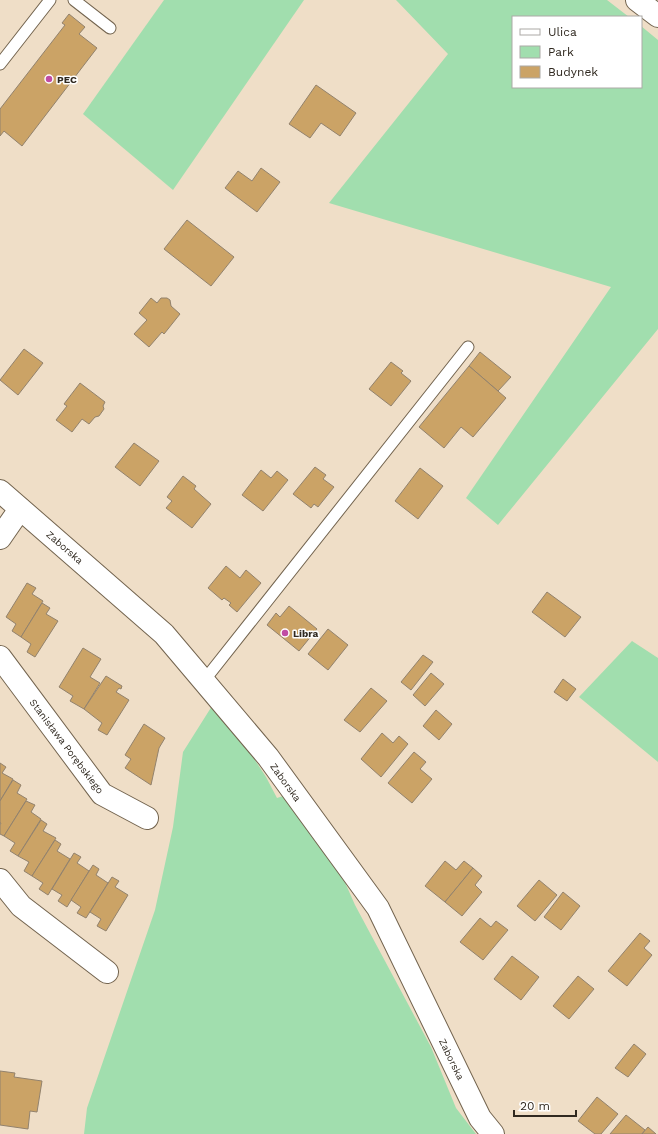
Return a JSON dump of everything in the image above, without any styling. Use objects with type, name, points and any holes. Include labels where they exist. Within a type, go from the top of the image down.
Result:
[{"type":"street","points":[[637,0],[658,16]]},
{"type":"street","name":"Zaborska","points":[[0,491],[164,634],[203,682],[268,757],[378,908],[480,1118],[493,1134]]},
{"type":"street","points":[[0,538],[20,508]]},
{"type":"street","name":"Stanisława Porębskiego","points":[[0,657],[102,794],[147,818]]},
{"type":"street","points":[[0,880],[21,906],[107,972]]},
{"type":"lane","points":[[0,64],[50,0]]},
{"type":"lane","points":[[74,0],[110,28]]},
{"type":"lane","points":[[203,682],[468,347]]},
{"type":"green space","points":[[164,0],[304,0],[173,190],[83,114]]},
{"type":"green space","points":[[396,0],[607,0],[628,16],[512,16],[512,88],[642,88],[642,27],[658,40],[658,329],[498,525],[466,498],[611,287],[329,203],[448,54]]},
{"type":"green space","points":[[632,641],[658,658],[658,762],[579,697]]},
{"type":"green space","points":[[212,706],[244,743],[266,777],[277,798],[286,795],[340,871],[355,905],[431,1047],[456,1108],[476,1134],[84,1134],[87,1108],[155,910],[173,827],[183,752]]},
{"type":"building","name":"PEC","points":[[69,14],[85,27],[79,34],[97,48],[22,146],[4,131],[0,136],[0,109],[65,25],[62,23]]},
{"type":"building","points":[[316,85],[356,113],[340,136],[321,123],[310,138],[289,124]]},
{"type":"building","points":[[261,168],[280,182],[257,212],[225,188],[238,171],[252,181]]},
{"type":"building","points":[[187,220],[234,257],[211,286],[164,249]]},
{"type":"building","points":[[151,298],[157,303],[161,298],[167,298],[170,300],[171,306],[180,314],[164,334],[162,332],[149,347],[134,334],[147,320],[139,313]]},
{"type":"building","points":[[24,349],[43,363],[18,395],[0,380]]},
{"type":"building","points":[[480,352],[511,377],[498,391],[469,366]]},
{"type":"building","points":[[391,362],[403,371],[401,373],[411,381],[391,406],[369,389]]},
{"type":"building","points":[[469,366],[506,398],[473,437],[461,427],[444,448],[419,427]]},
{"type":"building","points":[[80,383],[105,402],[103,406],[104,409],[99,416],[95,417],[89,424],[82,419],[72,432],[56,420],[67,406],[64,404]]},
{"type":"building","points":[[134,443],[159,461],[140,486],[115,467]]},
{"type":"building","points":[[315,467],[326,475],[323,479],[334,487],[318,507],[314,504],[311,508],[293,494]]},
{"type":"building","points":[[420,468],[443,486],[418,519],[395,501]]},
{"type":"building","points":[[261,470],[271,478],[277,471],[288,480],[263,511],[242,495]]},
{"type":"building","points":[[183,476],[196,486],[194,489],[211,504],[192,528],[166,508],[172,501],[167,497]]},
{"type":"building","points":[[226,566],[240,578],[246,570],[261,583],[237,612],[229,605],[231,603],[224,598],[222,600],[208,588]]},
{"type":"building","points":[[27,583],[36,588],[32,594],[43,601],[21,637],[12,631],[16,624],[6,617]]},
{"type":"building","points":[[547,592],[581,617],[565,637],[532,612]]},
{"type":"building","points":[[42,603],[50,608],[46,614],[58,621],[35,657],[27,652],[31,644],[21,637]]},
{"type":"building","points":[[289,606],[317,629],[299,651],[267,625],[276,613],[280,617]]},
{"type":"building","points":[[328,629],[348,645],[328,670],[308,654]]},
{"type":"building","points":[[83,648],[101,659],[90,677],[100,683],[84,709],[70,701],[73,696],[59,687]]},
{"type":"building","points":[[423,655],[433,662],[411,690],[401,682]]},
{"type":"building","points":[[431,673],[444,684],[425,706],[413,695]]},
{"type":"building","points":[[106,676],[122,686],[121,689],[119,688],[116,692],[129,700],[107,735],[98,730],[102,723],[84,709]]},
{"type":"building","points":[[563,679],[576,689],[567,701],[554,692]]},
{"type":"building","points":[[371,688],[387,701],[360,732],[344,720]]},
{"type":"building","points":[[436,710],[452,724],[439,740],[423,726]]},
{"type":"building","points":[[144,724],[165,738],[159,748],[151,785],[125,768],[131,759],[125,755]]},
{"type":"building","points":[[382,733],[393,743],[399,736],[408,744],[381,777],[361,759]]},
{"type":"building","points":[[414,752],[426,762],[420,769],[432,779],[412,803],[388,783]]},
{"type":"building","points":[[0,763],[6,767],[2,773],[13,779],[0,801]]},
{"type":"building","points":[[13,780],[21,785],[17,793],[27,799],[4,836],[0,834],[0,801]]},
{"type":"building","points":[[26,801],[35,805],[31,812],[41,819],[18,856],[10,851],[15,843],[4,836]]},
{"type":"building","points":[[41,820],[47,824],[43,831],[56,838],[32,876],[24,871],[29,862],[18,856]]},
{"type":"building","points":[[55,840],[61,844],[57,851],[70,859],[48,895],[39,889],[43,883],[32,876]]},
{"type":"building","points":[[74,853],[81,857],[77,863],[89,871],[67,907],[58,901],[62,895],[52,889]]},
{"type":"building","points":[[445,861],[456,870],[464,861],[473,868],[445,902],[425,886]]},
{"type":"building","points":[[93,865],[99,869],[96,875],[108,883],[86,918],[77,913],[81,907],[71,900]]},
{"type":"building","points":[[473,868],[482,876],[475,885],[482,892],[462,916],[445,902]]},
{"type":"building","points":[[112,877],[119,881],[115,887],[128,895],[106,931],[97,926],[101,919],[90,912]]},
{"type":"building","points":[[539,880],[557,895],[535,921],[517,906]]},
{"type":"building","points":[[563,892],[580,906],[561,930],[544,917]]},
{"type":"building","points":[[480,918],[491,927],[496,921],[508,930],[483,960],[460,942]]},
{"type":"building","points":[[640,933],[650,941],[644,948],[652,955],[627,986],[608,971]]},
{"type":"building","points":[[512,956],[539,977],[521,1000],[494,979]]},
{"type":"building","points":[[578,976],[594,989],[569,1019],[553,1006]]},
{"type":"building","points":[[634,1044],[646,1054],[628,1077],[615,1068]]},
{"type":"building","points":[[0,1071],[15,1073],[14,1077],[42,1081],[37,1112],[30,1111],[28,1129],[0,1125]]},
{"type":"building","points":[[597,1097],[618,1114],[601,1134],[595,1134],[578,1121]]},
{"type":"building","points":[[626,1115],[645,1130],[642,1134],[610,1134]]},
{"type":"building","points":[[648,1127],[656,1134],[642,1134]]},
{"type":"place","name":"PEC","points":[[49,79]]},
{"type":"place","name":"Libra","points":[[285,633]]}]
